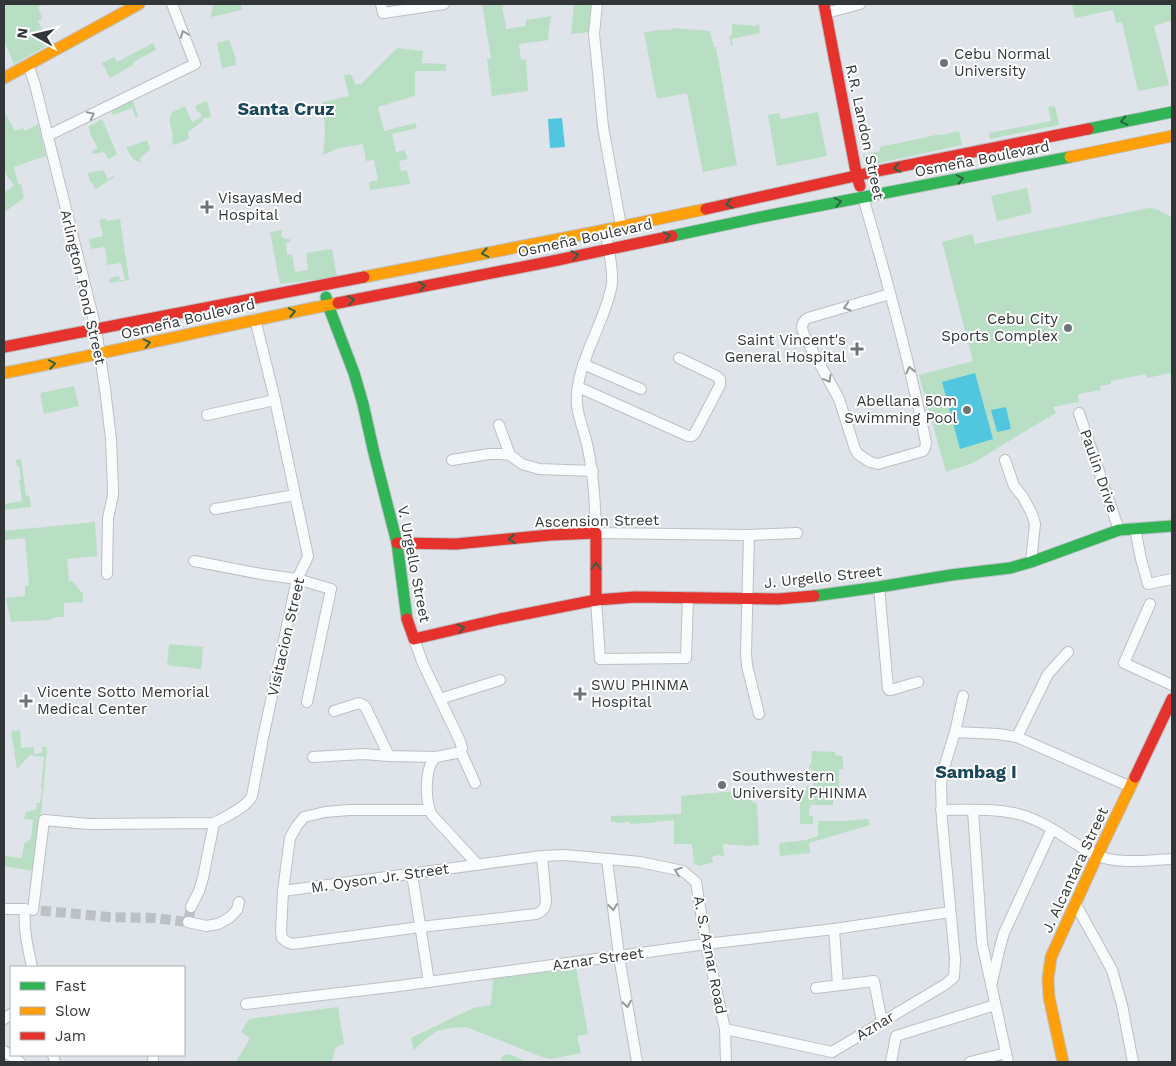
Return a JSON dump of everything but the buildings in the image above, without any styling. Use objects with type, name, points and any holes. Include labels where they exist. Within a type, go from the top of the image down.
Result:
[{"type":"main road","points":[[4,78],[139,4]]},
{"type":"main road","name":"R.R. Landon Street","points":[[825,8],[856,177],[864,197]]},
{"type":"main road","name":"Osmeña Boulevard","points":[[4,346],[605,230],[982,150],[1172,112]]},
{"type":"main road","name":"Osmeña Boulevard","points":[[4,373],[255,319],[1172,136]]},
{"type":"main road","name":"V. Urgello Street","points":[[324,284],[328,305],[354,373],[363,404],[398,543],[406,615],[414,639]]},
{"type":"main road","name":"J. Urgello Street","points":[[414,639],[500,619],[596,600],[635,597],[778,599],[880,587],[1010,568],[1119,530],[1172,526]]},
{"type":"main road","points":[[596,533],[596,600]]},
{"type":"main road","name":"Ascension Street","points":[[398,543],[456,544],[550,535],[596,533]]},
{"type":"main road","name":"J. Alcantara Street","points":[[1063,1062],[1049,997],[1048,980],[1051,957],[1172,699]]},
{"type":"street","points":[[47,136],[196,64],[172,4]]},
{"type":"street","points":[[381,4],[383,13],[444,4]]},
{"type":"street","points":[[597,4],[594,34],[598,73],[604,127],[621,226]]},
{"type":"street","points":[[825,8],[860,4]]},
{"type":"street","name":"Arlington Pond Street","points":[[28,64],[96,329],[111,439],[113,496],[108,518],[106,574]]},
{"type":"street","name":"R.R. Landon Street","points":[[864,197],[890,294],[913,381],[926,443],[923,451],[878,464],[870,462],[858,454],[855,449],[839,399],[802,331],[802,325],[808,318],[890,294]]},
{"type":"street","points":[[596,533],[593,471],[577,406],[578,387],[583,364],[603,318],[612,283],[609,248],[605,230]]},
{"type":"street","name":"Visitacion Street","points":[[214,823],[250,800],[252,796],[296,579],[308,556],[275,400],[255,319]]},
{"type":"street","points":[[578,387],[692,436],[695,434],[720,385],[720,379],[679,358]]},
{"type":"street","points":[[583,364],[641,389]]},
{"type":"street","points":[[207,415],[275,400]]},
{"type":"street","name":"Paulin Drive","points":[[1079,413],[1119,530]]},
{"type":"street","points":[[499,425],[510,455]]},
{"type":"street","points":[[452,460],[501,454],[510,455],[522,464],[539,469],[593,471]]},
{"type":"street","points":[[1005,460],[1014,486],[1023,497],[1035,524],[1031,562]]},
{"type":"street","points":[[215,508],[295,495]]},
{"type":"street","points":[[1135,528],[1148,584],[1172,579]]},
{"type":"street","name":"Ascension Street","points":[[596,533],[749,535],[797,533]]},
{"type":"street","points":[[749,535],[746,653],[747,666],[759,714]]},
{"type":"street","points":[[194,561],[296,579],[331,588],[308,702]]},
{"type":"street","points":[[880,587],[888,688],[891,690],[918,682]]},
{"type":"street","points":[[596,600],[600,659],[686,658],[688,597]]},
{"type":"street","points":[[1150,604],[1124,663],[1172,685]]},
{"type":"street","name":"V. Urgello Street","points":[[414,639],[423,664],[460,741],[461,752],[475,783]]},
{"type":"street","points":[[1016,738],[1048,674],[1068,652]]},
{"type":"street","points":[[440,699],[500,680]]},
{"type":"street","points":[[950,912],[941,810],[941,784],[963,696]]},
{"type":"street","points":[[334,711],[359,703],[365,706],[389,756]]},
{"type":"street","points":[[955,732],[998,734],[1016,738],[1131,787]]},
{"type":"street","points":[[313,757],[363,754],[436,757],[461,752]]},
{"type":"street","points":[[436,757],[432,761],[429,774],[427,796],[430,810],[432,815],[478,865]]},
{"type":"street","points":[[430,810],[349,810],[324,812],[304,817],[290,838],[283,891],[282,938],[293,944],[420,926],[536,914],[542,911],[546,901],[542,856]]},
{"type":"street","points":[[941,810],[1000,811],[1019,814],[1040,822],[1097,856],[1118,861],[1172,859]]},
{"type":"street","points":[[970,1062],[1007,1058],[982,943],[972,810]]},
{"type":"street","points":[[32,966],[24,920],[29,910],[44,820],[88,824],[214,823],[203,878],[192,907]]},
{"type":"street","points":[[991,986],[1004,933],[1052,829]]},
{"type":"street","name":"A. S. Aznar Road","points":[[542,856],[565,855],[640,862],[683,871],[696,882],[706,944],[725,1029],[726,1062]]},
{"type":"street","name":"M. Oyson Jr. Street","points":[[283,891],[542,856]]},
{"type":"street","points":[[608,858],[619,956],[637,1062]]},
{"type":"street","points":[[412,874],[429,982]]},
{"type":"street","points":[[188,922],[206,926],[218,924],[229,918],[237,910],[239,902]]},
{"type":"street","points":[[1075,903],[1112,970],[1122,1005],[1132,1062]]},
{"type":"street","points":[[4,908],[29,910]]},
{"type":"street","name":"Aznar Street","points":[[246,1004],[429,982],[950,912]]},
{"type":"street","name":"Aznar","points":[[725,1029],[832,1052],[946,984],[954,976],[950,912]]},
{"type":"street","points":[[834,928],[838,985]]},
{"type":"street","points":[[816,988],[874,981],[882,1022]]},
{"type":"street","points":[[891,1062],[896,1036],[995,1005]]},
{"type":"green space","points":[[4,4],[44,4],[38,7],[42,18],[38,21],[50,44],[14,64],[4,41]]},
{"type":"green space","points":[[213,4],[241,4],[242,10],[211,17]]},
{"type":"green space","points":[[482,4],[502,4],[506,29],[526,26],[526,20],[551,16],[549,40],[519,44],[521,60],[526,59],[528,91],[492,96],[487,59],[491,58]]},
{"type":"green space","points":[[574,4],[595,4],[591,32],[571,34]]},
{"type":"green space","points":[[1072,4],[1172,4],[1172,20],[1154,26],[1169,85],[1138,91],[1122,22],[1116,23],[1113,10],[1075,18]]},
{"type":"green space","points":[[732,24],[756,26],[759,24],[760,33],[732,39],[733,45],[731,45],[729,36],[732,35]]},
{"type":"green space","points":[[672,28],[710,31],[714,47],[716,47],[737,165],[703,172],[687,93],[657,99],[644,32],[671,30]]},
{"type":"green space","points":[[229,40],[236,65],[222,68],[217,43]]},
{"type":"green space","points":[[153,43],[156,50],[135,61],[133,65],[110,78],[102,63],[114,57],[117,62]]},
{"type":"green space","points":[[397,48],[423,51],[422,63],[446,64],[446,71],[415,71],[415,96],[378,107],[384,131],[415,123],[417,128],[392,134],[396,152],[404,150],[408,159],[399,161],[401,171],[407,170],[410,184],[370,190],[369,182],[378,180],[374,160],[366,161],[363,144],[339,148],[323,155],[325,129],[322,103],[349,96],[344,75],[351,74],[355,84],[361,84]]},
{"type":"green space","points":[[132,98],[138,116],[136,117],[132,108],[113,115],[110,108]]},
{"type":"green space","points":[[207,101],[211,117],[202,119],[202,122],[188,132],[189,139],[172,145],[171,113],[185,106],[192,122],[202,117],[195,106]]},
{"type":"green space","points":[[1055,106],[1059,125],[990,139],[989,133],[1051,121],[1048,107]]},
{"type":"green space","points":[[4,111],[15,131],[23,128],[25,131],[38,124],[46,156],[14,167],[24,198],[6,211],[4,208],[4,193],[14,185],[4,169]]},
{"type":"green space","points":[[818,112],[827,156],[777,166],[768,115],[779,113],[781,119]]},
{"type":"green space","points":[[102,119],[117,154],[109,159],[104,152],[92,154],[92,151],[98,148],[88,127]]},
{"type":"green space","points":[[959,131],[962,145],[865,166],[863,155],[880,151],[880,147]]},
{"type":"green space","points":[[147,140],[150,150],[140,158],[141,163],[134,160],[126,148]]},
{"type":"green space","points":[[103,170],[108,179],[114,175],[113,178],[96,189],[90,183],[88,173]]},
{"type":"green space","points":[[1027,188],[1032,213],[997,221],[991,196]]},
{"type":"green space","name":"Cebu City Sports Complex","points":[[1149,208],[1156,209],[1172,217],[1172,379],[1170,373],[1147,378],[1146,374],[1111,381],[1111,384],[1100,386],[1101,390],[1078,394],[1079,402],[1053,407],[1056,413],[973,463],[946,472],[919,375],[973,361],[942,242],[972,234],[975,244]]},
{"type":"green space","points":[[106,218],[107,221],[120,219],[129,280],[110,283],[109,280],[111,278],[119,276],[120,280],[125,280],[121,263],[107,265],[105,247],[91,249],[89,239],[103,236],[99,220]]},
{"type":"green space","points":[[283,230],[281,235],[284,238],[290,239],[290,242],[286,243],[287,255],[292,254],[295,272],[308,270],[306,253],[332,249],[337,277],[280,284],[270,232]]},
{"type":"green space","points":[[74,386],[79,406],[44,414],[40,393]]},
{"type":"green space","points":[[21,459],[26,496],[29,495],[31,507],[4,510],[4,504],[22,501],[19,466],[17,466],[16,460]]},
{"type":"green space","points":[[95,522],[97,556],[67,559],[69,581],[72,581],[83,594],[83,602],[64,603],[64,617],[56,617],[49,620],[11,622],[6,598],[25,596],[25,586],[29,585],[25,538],[4,540],[4,531]]},
{"type":"green space","points":[[169,644],[203,647],[201,669],[167,665]]},
{"type":"green space","points":[[20,730],[21,748],[34,747],[34,754],[42,753],[42,747],[47,747],[41,815],[32,871],[4,866],[4,856],[22,858],[24,844],[31,839],[33,820],[24,819],[26,812],[37,809],[36,803],[40,803],[42,789],[44,757],[30,755],[17,769],[11,731]]},
{"type":"green space","points":[[812,751],[835,752],[835,755],[843,756],[843,769],[839,769],[839,794],[843,795],[843,799],[833,799],[833,805],[810,805],[809,816],[813,816],[813,824],[800,824],[800,789],[813,786],[813,770],[809,769]]},
{"type":"green space","points":[[735,791],[757,804],[759,845],[723,844],[724,856],[717,855],[712,857],[713,862],[699,866],[694,864],[692,844],[674,844],[674,820],[630,824],[630,822],[611,822],[611,816],[681,814],[681,796]]},
{"type":"green space","points":[[868,819],[870,825],[809,843],[810,853],[780,856],[779,843],[806,840],[818,836],[818,821]]},
{"type":"green space","points":[[576,968],[588,1034],[577,1036],[581,1053],[551,1059],[542,1057],[466,1027],[437,1031],[414,1050],[411,1038],[473,1008],[491,1005],[493,979]]},
{"type":"green space","points":[[338,1007],[344,1044],[335,1048],[332,1062],[236,1062],[250,1038],[241,1032],[249,1019]]},
{"type":"green space","points":[[506,1054],[512,1055],[527,1062],[500,1062]]},
{"type":"water","points":[[562,118],[565,147],[550,148],[548,119]]},
{"type":"water","name":"Abellana 50m Swimming Pool","points":[[975,373],[993,439],[960,449],[942,382]]},
{"type":"water","points":[[1006,407],[1011,429],[997,432],[991,410]]},
{"type":"tunnel","points":[[26,909],[188,922],[191,907]]},
{"type":"traffic: fast","points":[[1088,129],[1172,112]]},
{"type":"traffic: fast","points":[[672,236],[1070,157]]},
{"type":"traffic: fast","points":[[326,297],[354,373],[363,404],[397,543],[407,619]]},
{"type":"traffic: fast","points":[[814,596],[1010,568],[1119,530],[1172,526]]},
{"type":"traffic: slow","points":[[4,78],[139,4]]},
{"type":"traffic: slow","points":[[1070,157],[1172,136]]},
{"type":"traffic: slow","points":[[364,277],[706,209]]},
{"type":"traffic: slow","points":[[4,373],[338,303]]},
{"type":"traffic: slow","points":[[1063,1062],[1049,997],[1048,979],[1051,957],[1135,777]]},
{"type":"traffic: jam","points":[[824,4],[860,186]]},
{"type":"traffic: jam","points":[[706,209],[873,172],[1088,129]]},
{"type":"traffic: jam","points":[[338,303],[672,236]]},
{"type":"traffic: jam","points":[[4,347],[364,277]]},
{"type":"traffic: jam","points":[[397,543],[456,544],[550,535],[596,533],[596,600]]},
{"type":"traffic: jam","points":[[407,619],[414,639],[500,619],[596,600],[635,597],[778,599],[814,596]]},
{"type":"traffic: jam","points":[[1135,777],[1172,699]]},
{"type":"place","name":"Cebu Normal University","points":[[944,63]]},
{"type":"place","name":"VisayasMed Hospital","points":[[207,207]]},
{"type":"place","name":"Cebu City Sports Complex","points":[[1068,328]]},
{"type":"place","name":"Saint Vincent's General Hospital","points":[[857,349]]},
{"type":"place","name":"Abellana 50m Swimming Pool","points":[[967,410]]},
{"type":"place","name":"SWU PHINMA Hospital","points":[[580,694]]},
{"type":"place","name":"Vicente Sotto Memorial Medical Center","points":[[26,701]]},
{"type":"place","name":"Southwestern University PHINMA","points":[[722,785]]},
{"type":"district","name":"Santa Cruz","points":[[286,109]]},
{"type":"district","name":"Sambag I","points":[[976,772]]}]
